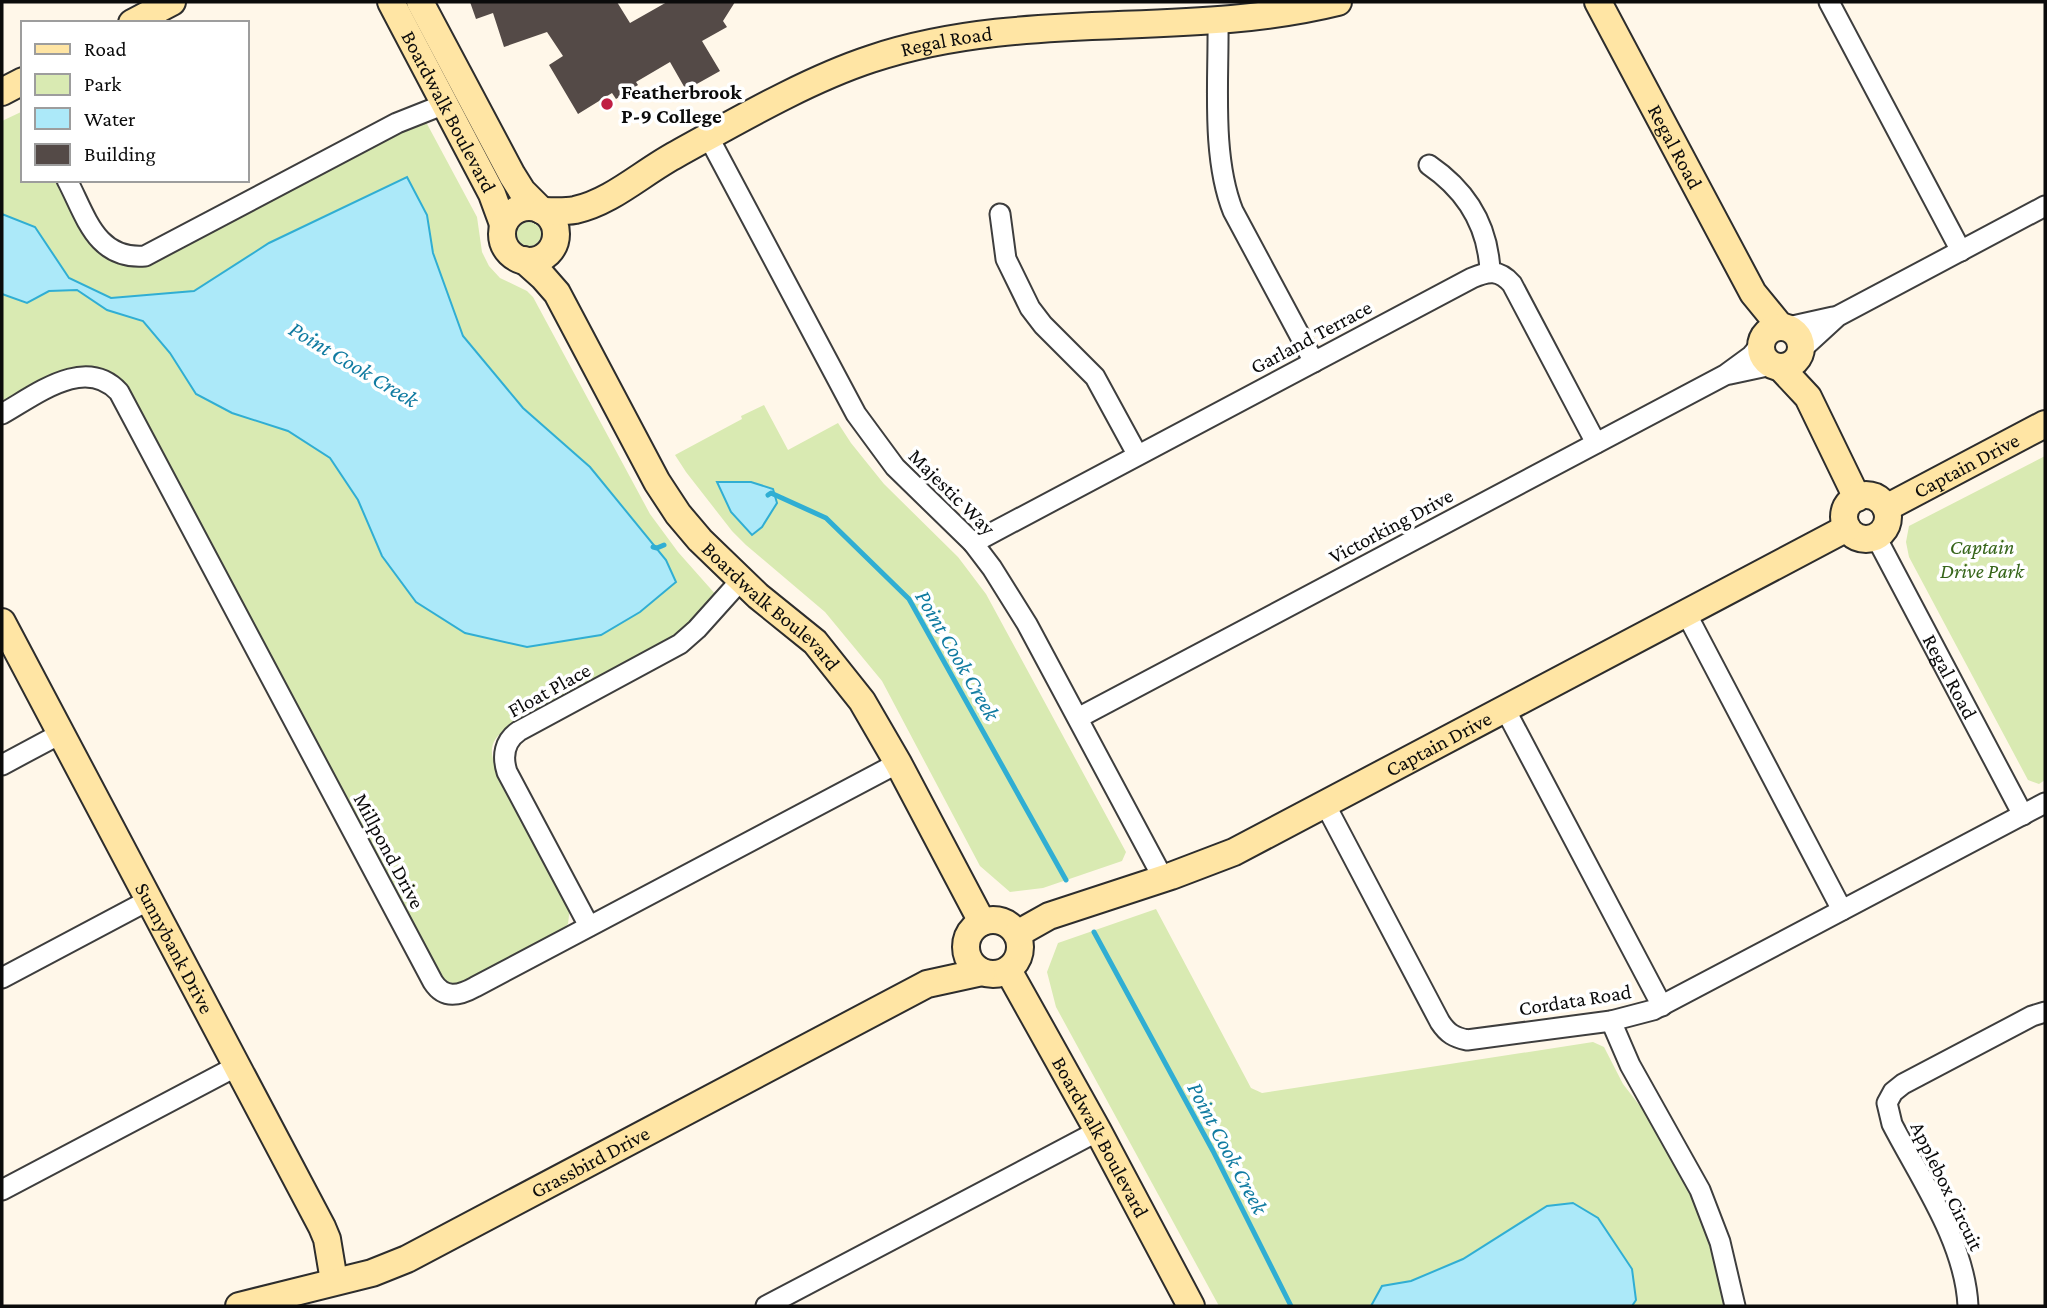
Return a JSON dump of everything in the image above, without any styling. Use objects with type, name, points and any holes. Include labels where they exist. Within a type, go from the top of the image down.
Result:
[{"type":"street","points":[[136,21],[172,2]]},
{"type":"street","name":"Boardwalk Boulevard","points":[[391,2],[492,194],[503,224]]},
{"type":"street","name":"Boardwalk Boulevard","points":[[420,2],[512,176],[522,191],[542,211]]},
{"type":"street","name":"Regal Road","points":[[554,242],[589,206],[709,138],[816,81],[898,50],[1086,14],[1218,20],[1278,14],[1338,2]]},
{"type":"street","name":"Regal Road","points":[[1598,2],[1808,397],[1857,498]]},
{"type":"street","points":[[1829,2],[1961,251]]},
{"type":"street","points":[[1218,20],[1219,111],[1225,192],[1314,362]]},
{"type":"street","points":[[68,182],[96,235],[107,248],[123,256],[145,256],[442,99]]},
{"type":"street","name":"Majestic Way","points":[[709,138],[861,422],[895,467],[973,543],[1011,595],[1163,878]]},
{"type":"street","points":[[1429,165],[1444,175],[1465,197],[1487,240],[1490,271],[1502,275],[1511,284],[1596,443]]},
{"type":"street","name":"Regal Road","points":[[542,211],[563,212],[589,206]]},
{"type":"street","name":"Victorking Drive","points":[[1078,718],[2045,206]]},
{"type":"street","points":[[524,207],[542,211],[554,224],[554,242],[542,257],[524,260],[510,254],[505,247],[503,224],[515,211],[524,207]]},
{"type":"street","points":[[1000,214],[1006,258],[1030,308],[1051,334],[1095,377],[1137,454]]},
{"type":"street","name":"Boardwalk Boulevard","points":[[554,242],[557,293]]},
{"type":"street","name":"Boardwalk Boulevard","points":[[524,260],[557,293],[657,482],[685,523],[741,580],[815,642],[862,701],[982,922]]},
{"type":"street","name":"Garland Terrace","points":[[973,543],[1137,454],[1490,271]]},
{"type":"street","name":"Millpond Drive","points":[[2,414],[71,378],[85,376],[101,379],[118,392],[439,990],[449,995],[466,992],[898,763]]},
{"type":"street","name":"Captain Drive","points":[[1886,508],[2045,424]]},
{"type":"street","points":[[1870,496],[1882,502],[1886,508],[1886,527],[1876,537],[1859,538],[1847,528],[1845,510],[1857,498],[1870,496]]},
{"type":"street","name":"Captain Drive","points":[[1017,934],[1049,916],[1234,852],[1847,528]]},
{"type":"street","name":"Regal Road","points":[[1876,537],[2023,815]]},
{"type":"street","name":"Float Place","points":[[589,926],[507,772],[503,758],[507,743],[519,731],[680,644],[741,580]]},
{"type":"street","points":[[1686,613],[1842,910]]},
{"type":"street","name":"Sunnybank Drive","points":[[2,622],[327,1239],[334,1281]]},
{"type":"street","points":[[1505,709],[1662,1006]]},
{"type":"street","points":[[2,765],[60,734]]},
{"type":"street","name":"Cordata Road","points":[[1325,804],[1447,1032],[1455,1038],[1468,1040],[1611,1021],[1654,1010],[2045,803]]},
{"type":"street","points":[[2,978],[149,900]]},
{"type":"street","points":[[1002,921],[1008,924],[1020,942],[1018,958],[995,971],[970,962],[966,948],[970,933],[982,922],[1002,921]]},
{"type":"street","name":"Grassbird Drive","points":[[239,1306],[372,1273],[429,1248],[927,984],[966,948]]},
{"type":"street","name":"Boardwalk Boulevard","points":[[995,971],[1098,1130],[1191,1306]]},
{"type":"street","name":"Grassbird Drive","points":[[927,984],[995,971]]},
{"type":"street","name":"Applebox Circuit","points":[[1968,1306],[1964,1272],[1957,1250],[1892,1124],[1887,1103],[1903,1084],[2032,1016],[2045,1012]]},
{"type":"street","points":[[1611,1021],[1630,1065],[1700,1190],[1720,1242],[1735,1306]]},
{"type":"street","points":[[2,1190],[237,1066]]},
{"type":"street","points":[[766,1306],[1098,1130]]},
{"type":"green space","points":[[21,112],[21,182],[59,182],[89,238],[111,259],[125,264],[142,264],[423,118],[426,122],[477,217],[482,252],[489,266],[500,278],[527,291],[533,297],[650,514],[678,552],[717,596],[691,624],[662,647],[504,731],[495,740],[492,748],[494,762],[570,907],[568,924],[559,932],[465,981],[451,983],[440,976],[114,376],[100,370],[71,371],[56,376],[2,405],[2,121]]},
{"type":"green space","points":[[529,222],[537,226],[541,234],[537,242],[529,246],[521,242],[517,234],[521,226]]},
{"type":"green space","points":[[764,405],[788,450],[838,423],[884,484],[958,557],[986,594],[1126,852],[1122,861],[1043,888],[1010,892],[980,866],[882,681],[825,612],[732,531],[675,455]]},
{"type":"green space","name":"Captain Drive Park","points":[[2045,456],[2045,780],[2039,784],[2028,780],[1909,557],[1906,542],[1909,526]]},
{"type":"green space","points":[[1156,909],[1251,1088],[1262,1093],[1593,1042],[1604,1047],[1623,1084],[1657,1128],[1681,1167],[1707,1227],[1728,1306],[1219,1306],[1056,1007],[1047,972],[1058,943]]},
{"type":"water","points":[[407,177],[427,215],[433,253],[463,336],[523,408],[590,467],[666,560],[676,582],[640,612],[601,635],[527,647],[465,633],[416,602],[382,556],[358,500],[330,458],[288,431],[232,413],[196,394],[170,353],[143,321],[107,310],[77,290],[49,291],[27,303],[2,294],[2,214],[35,227],[69,278],[111,298],[194,291],[269,243]]},
{"type":"water","points":[[717,482],[751,482],[773,489],[777,503],[762,527],[752,535],[731,512]]},
{"type":"water","points":[[1573,1203],[1598,1218],[1632,1269],[1636,1300],[1632,1306],[1371,1306],[1382,1286],[1411,1281],[1463,1259],[1547,1206]]},
{"type":"building","points":[[470,2],[617,2],[630,23],[667,2],[735,2],[723,21],[727,27],[702,41],[720,71],[686,90],[670,62],[636,82],[638,85],[616,99],[612,93],[578,114],[549,65],[563,56],[547,32],[504,47],[493,13],[476,19]]},
{"type":"waterway","name":"Point Cook Creek","points":[[768,495],[771,493],[826,518],[909,599],[1066,880]]},
{"type":"waterway","name":"Point Cook Creek","points":[[653,547],[664,545]]},
{"type":"waterway","name":"Point Cook Creek","points":[[1094,932],[1213,1151],[1291,1306]]},
{"type":"place","name":"Featherbrook P-9 College","points":[[607,104]]}]
